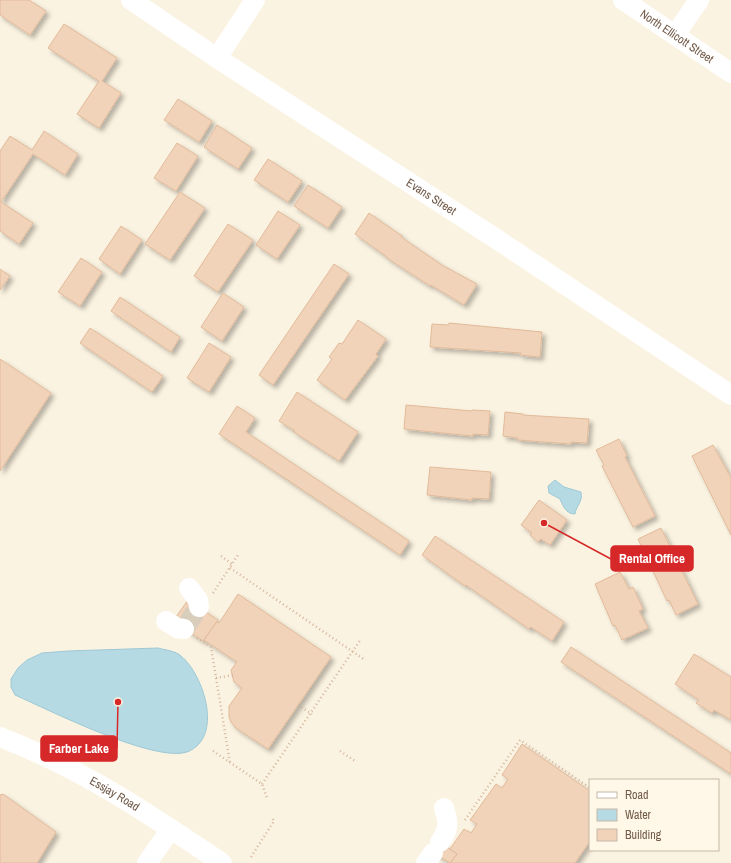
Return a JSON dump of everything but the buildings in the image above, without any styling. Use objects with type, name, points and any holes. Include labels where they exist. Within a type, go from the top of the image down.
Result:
[{"type":"street","name":"Evans Street","points":[[131,0],[217,58],[501,242],[731,395]]},
{"type":"street","points":[[217,58],[255,0]]},
{"type":"street","name":"North Ellicott Street","points":[[623,0],[731,73]]},
{"type":"street","points":[[675,35],[699,0]]},
{"type":"street","points":[[189,588],[198,600],[205,602]]},
{"type":"street","points":[[166,621],[176,628],[189,632]]},
{"type":"street","name":"Essjay Road","points":[[0,737],[83,774],[222,863]]},
{"type":"street","points":[[433,853],[448,827],[449,821],[444,808]]},
{"type":"street","points":[[147,863],[171,829]]},
{"type":"path","points":[[205,602],[238,555]]},
{"type":"path","points":[[220,556],[232,564]]},
{"type":"path","points":[[230,568],[365,660]]},
{"type":"path","points":[[189,632],[211,647],[230,763]]},
{"type":"path","points":[[262,784],[311,714],[360,639]]},
{"type":"path","points":[[216,678],[233,676]]},
{"type":"path","points":[[298,705],[311,714]]},
{"type":"path","points":[[464,822],[520,740],[589,787]]},
{"type":"path","points":[[213,751],[262,784],[267,798]]},
{"type":"path","points":[[340,751],[355,761]]},
{"type":"path","points":[[251,857],[274,821],[273,819]]},
{"type":"water","points":[[555,480],[564,487],[581,492],[581,499],[575,514],[569,513],[560,499],[549,493],[548,486]]},
{"type":"water","points":[[158,648],[179,654],[197,677],[203,691],[207,720],[205,734],[198,745],[187,752],[172,753],[151,750],[127,743],[76,723],[15,695],[11,687],[11,679],[18,668],[27,660],[42,653]]},
{"type":"tunnel","points":[[184,629],[199,607]]},
{"type":"place","name":"Rental Office","points":[[544,523]]},
{"type":"place","name":"Farber Lake","points":[[118,702]]}]
